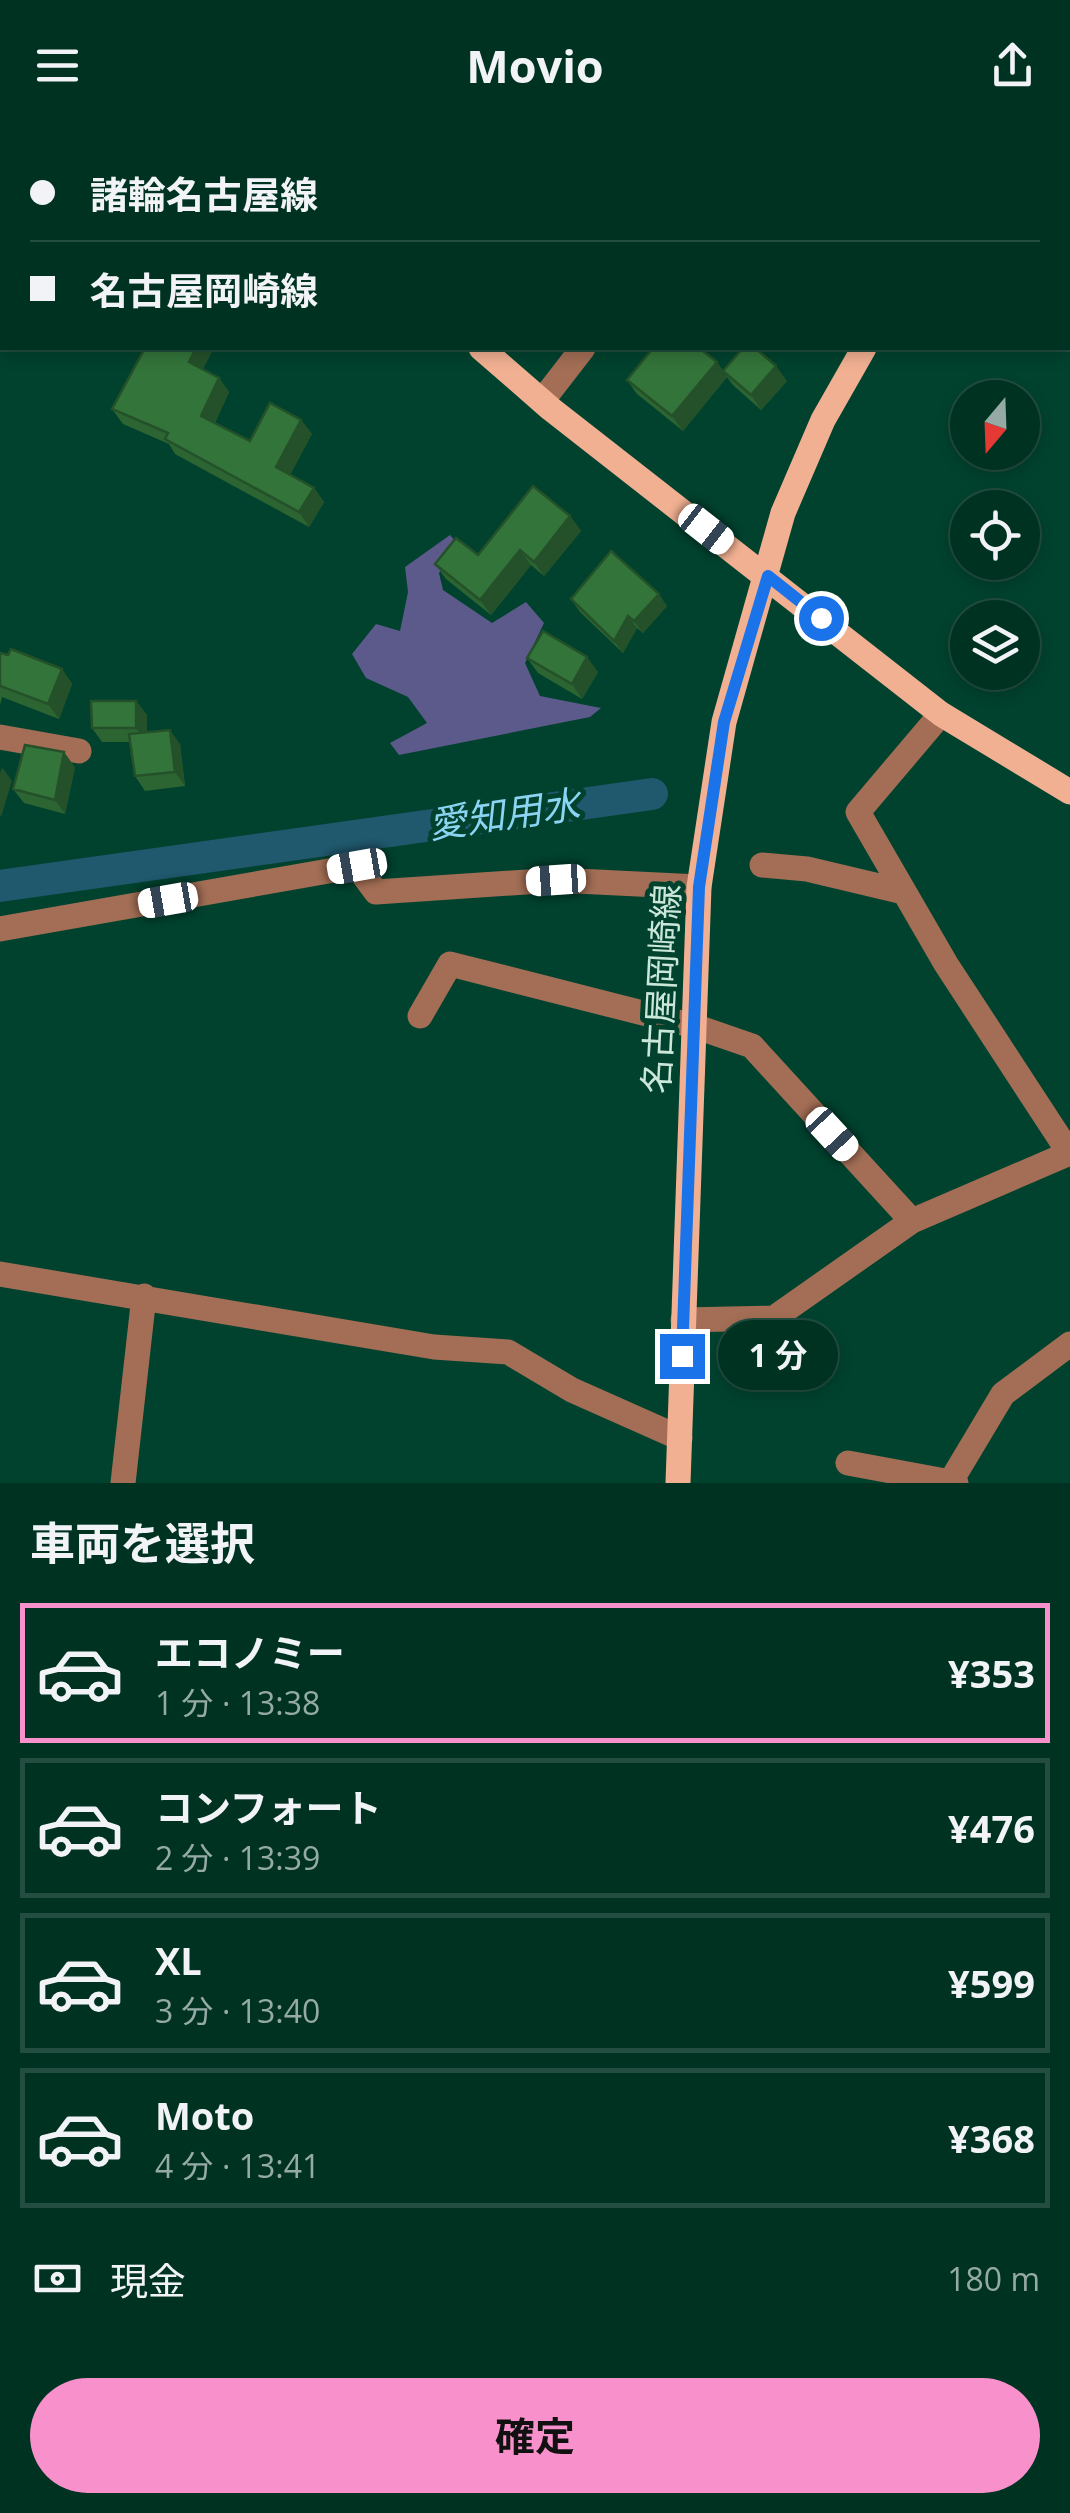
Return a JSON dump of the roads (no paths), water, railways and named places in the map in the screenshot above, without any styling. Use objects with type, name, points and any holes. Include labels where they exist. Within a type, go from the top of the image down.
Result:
[{"type":"main road","points":[[483,350],[542,401],[941,714],[1070,792]]},
{"type":"main road","name":"名古屋岡崎線","points":[[678,1483],[699,887],[724,722],[783,512],[823,420],[863,350]]},
{"type":"street","points":[[542,401],[582,350]]},
{"type":"street","points":[[683,1320],[774,1318],[912,1221],[1070,1154],[904,892],[858,812],[941,714]]},
{"type":"street","points":[[0,737],[78,751]]},
{"type":"street","points":[[762,865],[808,869],[904,892]]},
{"type":"street","points":[[0,928],[357,866],[376,892],[556,880],[699,887]]},
{"type":"street","points":[[420,1016],[450,964],[694,1026],[752,1046],[912,1221]]},
{"type":"street","points":[[0,1274],[434,1347],[508,1352],[572,1390],[680,1438]]},
{"type":"street","points":[[123,1483],[144,1296]]},
{"type":"street","points":[[848,1463],[954,1482],[1004,1394],[1070,1344]]},
{"type":"waterway","name":"愛知用水","points":[[0,886],[652,794]]}]
